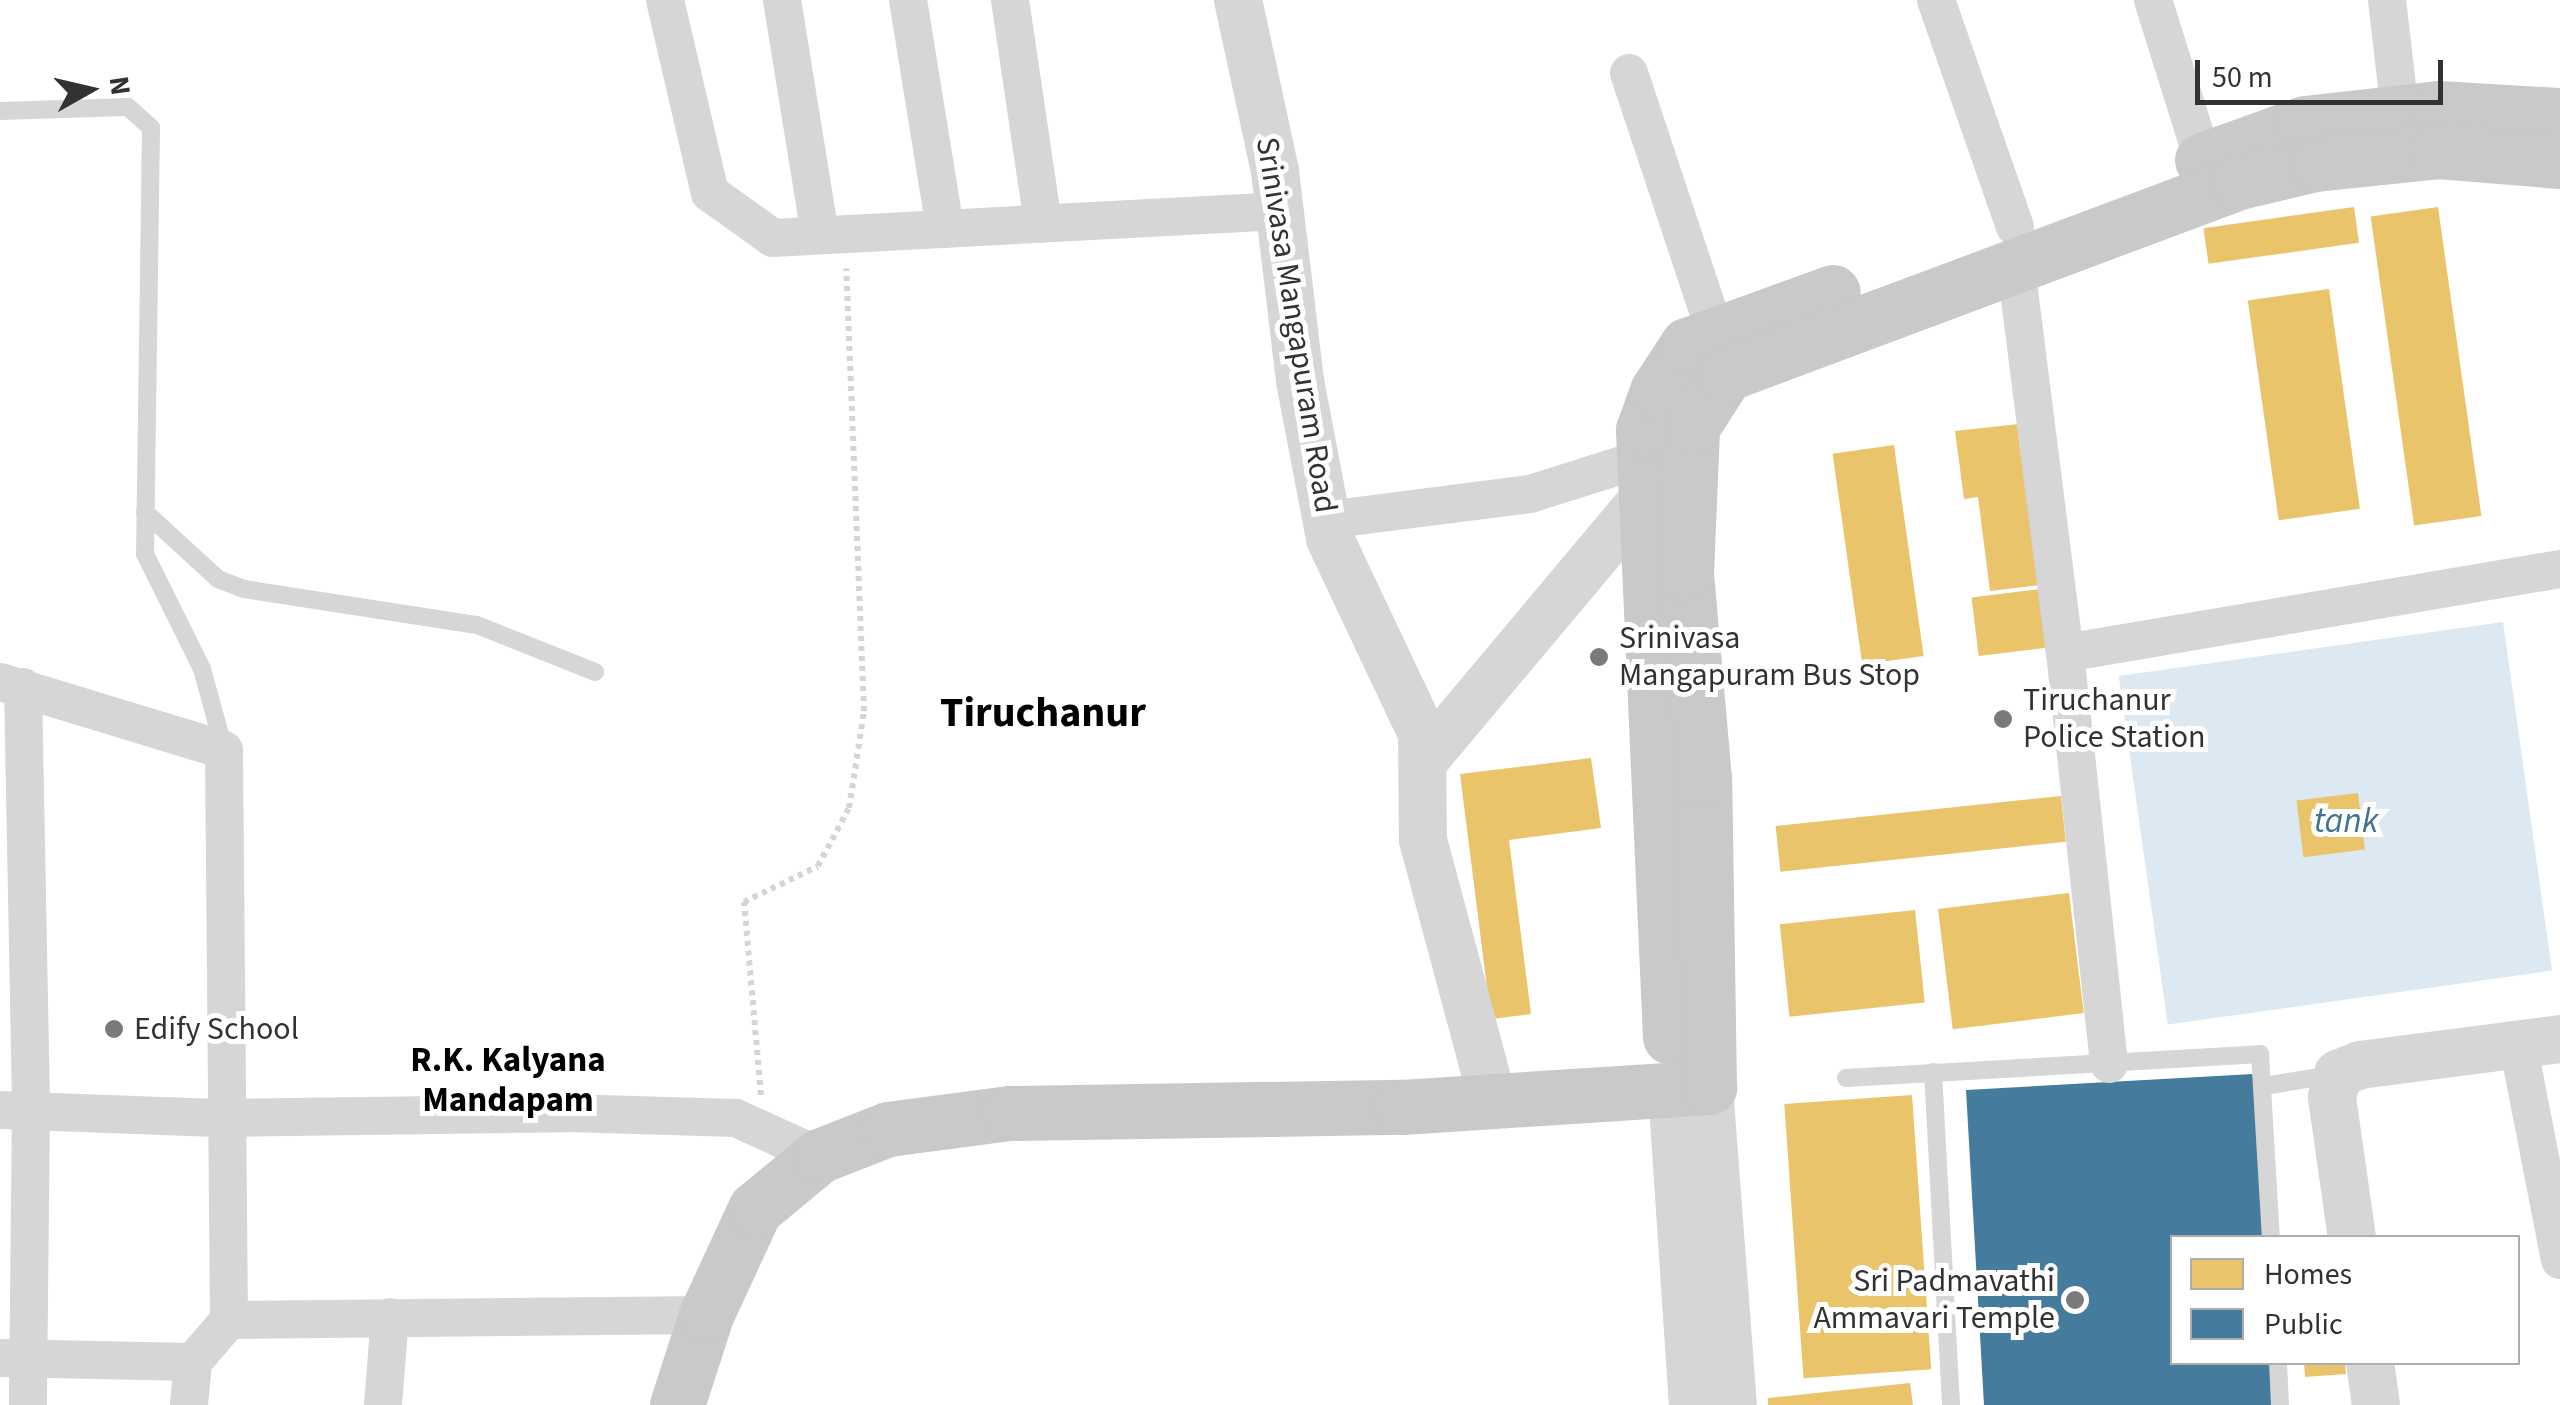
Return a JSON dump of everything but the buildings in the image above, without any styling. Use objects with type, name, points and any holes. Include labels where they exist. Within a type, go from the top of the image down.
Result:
[{"type":"main road","points":[[1702,1088],[1704,779],[1686,573],[1692,427],[1726,374],[2203,160],[2305,123],[2400,112],[2560,115]]},
{"type":"main road","points":[[1702,1088],[1643,430],[1657,391],[1688,345],[2239,182],[2315,164],[2438,151],[2560,161]]},
{"type":"main road","points":[[678,1405],[706,1314],[754,1209],[819,1156],[888,1130],[1008,1113],[1493,1102],[1702,1088]]},
{"type":"street","points":[[665,0],[710,193],[774,238],[1280,211]]},
{"type":"street","points":[[782,0],[832,234]]},
{"type":"street","points":[[908,0],[945,229]]},
{"type":"street","points":[[1010,0],[1043,224]]},
{"type":"street","name":"Srinivasa Mangapuram Road","points":[[1238,0],[1280,211],[1300,381],[1327,520],[1422,734],[1427,757],[1418,788],[1423,840],[1493,1102]]},
{"type":"street","points":[[1936,0],[2016,247],[2109,1064]]},
{"type":"street","points":[[2153,0],[2203,160]]},
{"type":"street","points":[[2388,0],[2400,112]]},
{"type":"street","points":[[1628,73],[1716,334]]},
{"type":"street","points":[[1327,520],[1646,477]]},
{"type":"street","points":[[1427,757],[1646,477]]},
{"type":"street","points":[[2065,653],[2560,570]]},
{"type":"street","points":[[28,1405],[14,1358],[12,684],[224,750],[223,1118],[229,1320],[194,1362],[190,1405]]},
{"type":"street","points":[[2352,1235],[2332,1098],[2338,1074],[2360,1065],[2539,1042],[2560,1260]]},
{"type":"street","points":[[1693,1405],[1702,1088]]},
{"type":"street","points":[[1702,1088],[1732,1405]]},
{"type":"street","points":[[16,1110],[223,1118],[568,1113],[736,1118],[819,1156]]},
{"type":"street","points":[[229,1320],[706,1314]]},
{"type":"street","points":[[383,1405],[390,1317]]},
{"type":"street","points":[[14,1358],[194,1362]]},
{"type":"street","points":[[2370,1365],[2376,1405]]},
{"type":"lane","points":[[0,111],[128,107],[151,128],[144,512],[152,579],[202,669],[224,750]]},
{"type":"lane","points":[[144,512],[218,579],[244,589],[477,625],[595,672]]},
{"type":"lane","points":[[1846,1078],[2260,1054],[2272,1235]]},
{"type":"lane","points":[[1933,1072],[1951,1405]]},
{"type":"lane","points":[[2264,1086],[2338,1074]]},
{"type":"lane","points":[[2278,1365],[2280,1405]]},
{"type":"path","points":[[764,1131],[744,902],[818,866],[849,808],[864,711],[832,234]]},
{"type":"water","name":"tank","points":[[2503,622],[2552,971],[2168,1025],[2119,676]]},
{"type":"place","name":"Srinivasa Mangapuram Bus Stop","points":[[1599,657]]},
{"type":"place","name":"Tiruchanur Police Station","points":[[2003,719]]},
{"type":"place","name":"Edify School","points":[[114,1029]]},
{"type":"place","name":"Sri Padmavathi Ammavari Temple","points":[[2075,1300]]},
{"type":"district","name":"Tiruchanur","points":[[1043,713]]},
{"type":"district","name":"R.K. Kalyana Mandapam","points":[[508,1080]]}]
